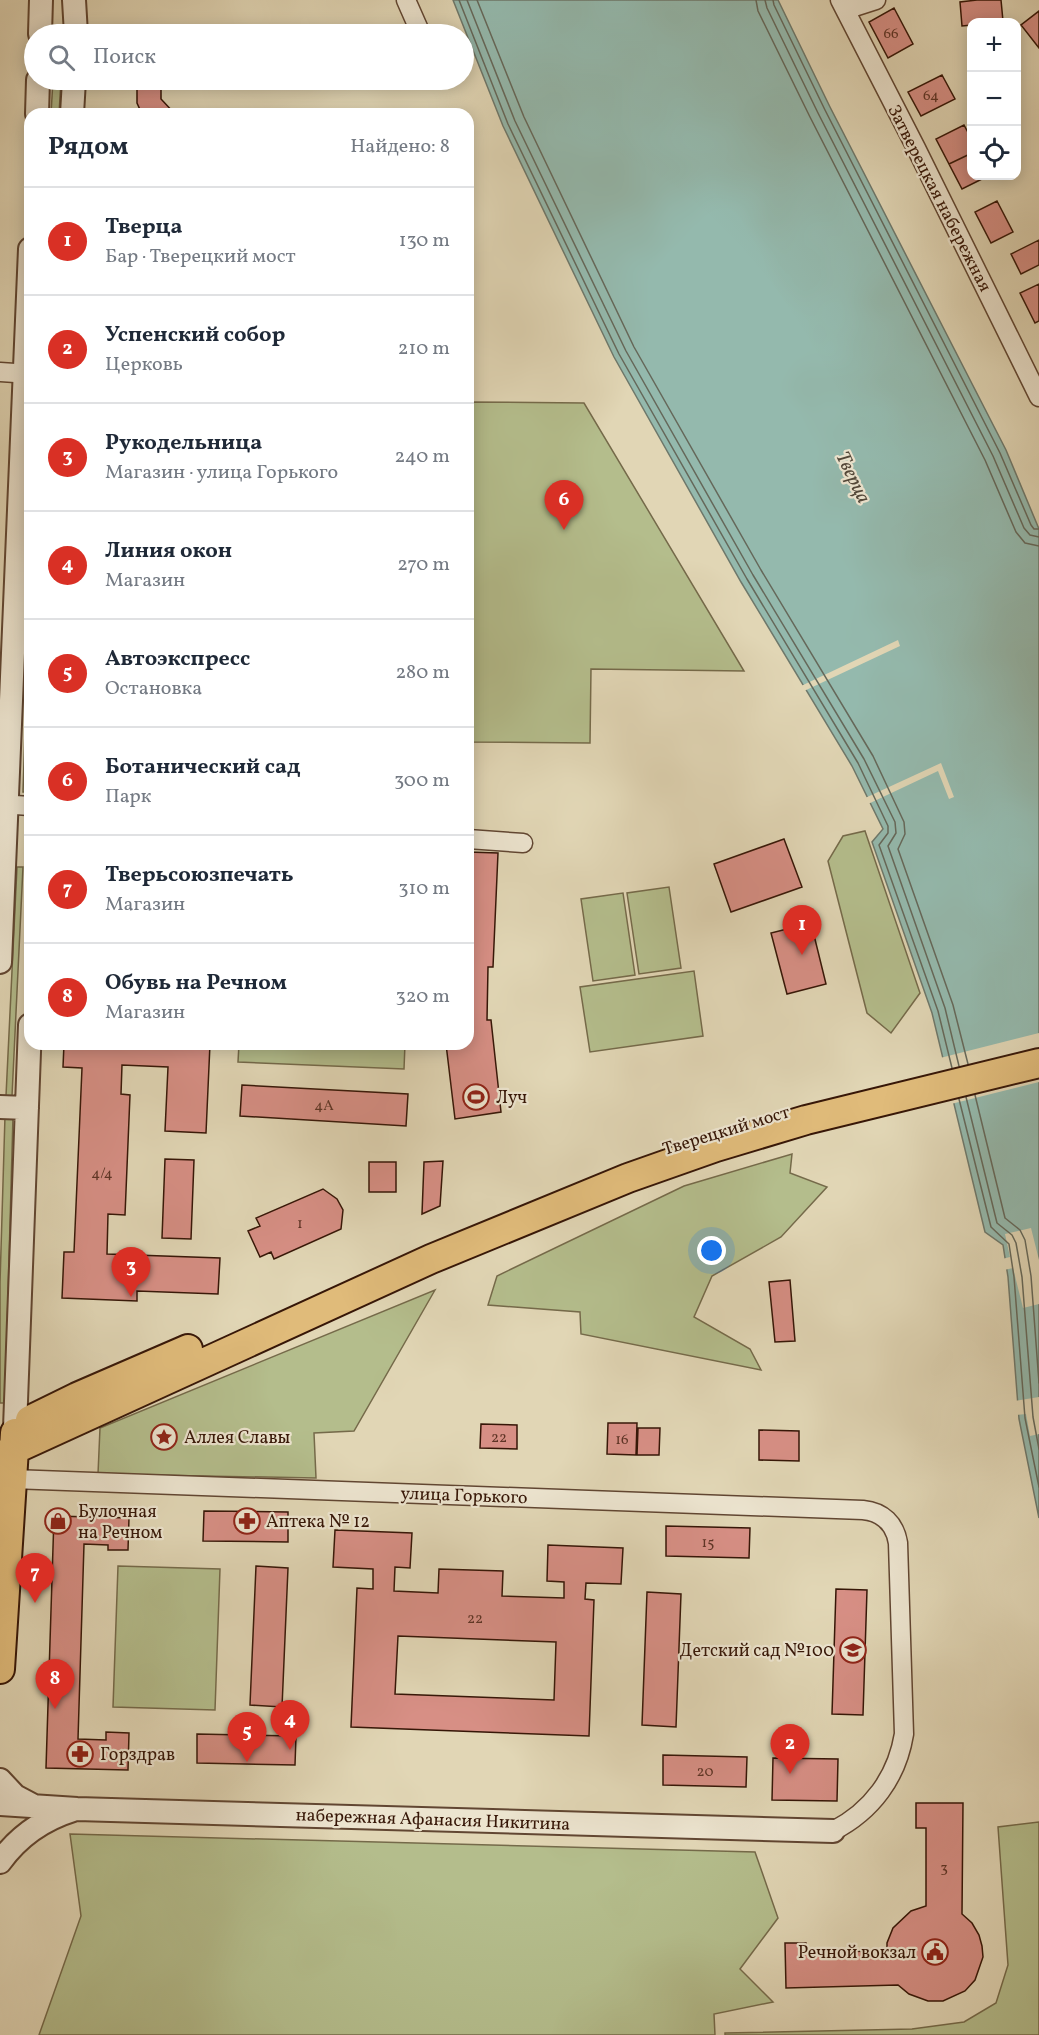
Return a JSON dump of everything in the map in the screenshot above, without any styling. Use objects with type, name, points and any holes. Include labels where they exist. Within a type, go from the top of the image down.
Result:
[{"type":"main road","name":"Тверецкий мост","points":[[428,1252],[601,1173],[712,1133],[825,1101],[1039,1048]]},
{"type":"main road","name":"Тверецкий мост","points":[[428,1252],[716,1147],[842,1110],[1039,1063]]},
{"type":"main road","points":[[0,1669],[8,1449],[76,1397],[428,1252]]},
{"type":"street","points":[[40,24],[41,0]]},
{"type":"street","points":[[74,0],[76,24]]},
{"type":"street","points":[[78,24],[86,0]]},
{"type":"street","points":[[406,0],[417,24]]},
{"type":"street","points":[[842,5],[876,0]]},
{"type":"street","name":"Затверецкая набережная","points":[[842,5],[916,148],[1039,397]]},
{"type":"street","points":[[37,108],[38,90]]},
{"type":"street","points":[[72,108],[73,90]]},
{"type":"street","points":[[0,372],[24,374]]},
{"type":"street","points":[[0,962],[4,804],[24,430]]},
{"type":"street","points":[[4,804],[24,806]]},
{"type":"street","points":[[474,839],[524,843]]},
{"type":"street","points":[[8,1449],[29,1050]]},
{"type":"street","points":[[0,1107],[27,1108]]},
{"type":"street","name":"улица Горького","points":[[8,1449],[863,1510],[877,1513],[889,1522],[898,1543],[905,1724],[903,1744],[896,1764],[881,1792],[859,1814],[833,1831]]},
{"type":"street","points":[[0,1780],[15,1796],[34,1805]]},
{"type":"street","name":"набережная Афанасия Никитина","points":[[0,1804],[77,1809],[833,1831]]},
{"type":"street","points":[[0,1862],[33,1829],[54,1817],[77,1809]]},
{"type":"green space","points":[[52,90],[60,90],[59,108],[51,108]]},
{"type":"green space","points":[[474,402],[584,403],[744,671],[591,669],[590,743],[474,742]]},
{"type":"green space","points":[[865,831],[920,993],[891,1033],[867,1013],[828,861],[843,836]]},
{"type":"green space","points":[[17,867],[23,867],[12,1096],[6,1096]]},
{"type":"green space","points":[[669,887],[681,968],[639,974],[627,893]]},
{"type":"green space","points":[[623,893],[635,975],[593,981],[581,899]]},
{"type":"green space","points":[[694,971],[703,1036],[590,1052],[580,987]]},
{"type":"green space","points":[[239,1050],[405,1050],[404,1069],[238,1062]]},
{"type":"green space","points":[[5,1116],[13,1116],[5,1403],[0,1403],[0,1283]]},
{"type":"green space","points":[[792,1154],[790,1173],[827,1187],[781,1237],[712,1276],[694,1317],[750,1349],[761,1370],[581,1334],[580,1312],[488,1305],[497,1276],[684,1186]]},
{"type":"green space","points":[[435,1290],[354,1431],[314,1433],[316,1478],[98,1474],[100,1428]]},
{"type":"green space","points":[[118,1566],[220,1569],[215,1710],[113,1707]]},
{"type":"green space","points":[[1039,1822],[1039,2035],[725,2035],[725,2033],[912,2029],[964,2022],[996,2003],[1008,1965],[998,1827]]},
{"type":"green space","points":[[70,1834],[755,1852],[778,1918],[740,1969],[773,2002],[714,2014],[715,2035],[39,2035],[81,1916]]},
{"type":"water","points":[[453,0],[778,0],[830,107],[1006,450],[1039,529],[1039,1518],[1019,1419],[1008,1277],[1003,1245],[985,1232],[932,1013],[872,842],[883,829],[852,766],[741,582],[614,357],[503,126],[474,53],[474,24],[463,24]]},
{"type":"pier","points":[[898,640],[900,646],[804,691],[801,686]]},
{"type":"pier","points":[[941,763],[954,797],[949,799],[938,771],[868,804],[865,798]]},
{"type":"pier","points":[[1039,1033],[1039,1082],[951,1104],[940,1058]]},
{"type":"pier","points":[[1031,1228],[1039,1260],[1039,1304],[1023,1308],[1013,1268],[1004,1270],[1002,1259],[1010,1257],[1005,1234]]},
{"type":"pier","points":[[1039,1397],[1039,1434],[1030,1436],[1026,1414],[1016,1415],[1015,1401]]},
{"type":"building","points":[[1001,0],[1003,18],[967,18],[967,26],[962,26],[960,2]]},
{"type":"building","points":[[894,8],[913,44],[888,58],[869,22]]},
{"type":"building","points":[[1039,11],[1039,48],[1021,25]]},
{"type":"building","points":[[942,75],[955,99],[921,116],[908,92]]},
{"type":"building","points":[[137,90],[161,90],[161,99],[169,108],[139,108]]},
{"type":"building","points":[[964,125],[967,131],[967,155],[949,164],[936,139]]},
{"type":"building","points":[[967,155],[967,180],[980,180],[962,189],[949,164]]},
{"type":"building","points":[[997,201],[1013,232],[991,243],[975,212]]},
{"type":"building","points":[[1039,240],[1039,265],[1021,274],[1011,254]]},
{"type":"building","points":[[1039,284],[1039,321],[1035,323],[1020,293]]},
{"type":"building","points":[[784,839],[802,887],[731,912],[714,864]]},
{"type":"building","points":[[474,852],[498,853],[493,967],[488,967],[487,1020],[491,1020],[501,1112],[455,1119],[447,1050],[474,1050]]},
{"type":"building","points":[[811,923],[826,984],[787,994],[771,933]]},
{"type":"building","points":[[64,1050],[210,1050],[206,1133],[165,1131],[168,1067],[122,1065],[121,1094],[130,1095],[125,1215],[108,1214],[107,1254],[220,1258],[218,1294],[137,1291],[137,1301],[62,1298],[64,1252],[74,1252],[82,1068],[63,1067]]},
{"type":"building","points":[[242,1085],[408,1094],[406,1126],[240,1116]]},
{"type":"building","points":[[165,1159],[194,1160],[191,1239],[162,1238]]},
{"type":"building","points":[[443,1161],[440,1206],[422,1214],[424,1162]]},
{"type":"building","points":[[369,1162],[396,1162],[396,1192],[369,1192]]},
{"type":"building","points":[[323,1189],[337,1199],[343,1210],[341,1229],[274,1259],[271,1252],[260,1257],[248,1231],[260,1226],[256,1218]]},
{"type":"building","points":[[790,1280],[795,1341],[775,1342],[769,1282]]},
{"type":"building","points":[[608,1423],[637,1423],[636,1455],[607,1454]]},
{"type":"building","points":[[481,1424],[517,1425],[517,1449],[480,1448]]},
{"type":"building","points":[[638,1428],[660,1428],[659,1455],[637,1455]]},
{"type":"building","points":[[759,1430],[799,1431],[799,1461],[759,1460]]},
{"type":"building","points":[[204,1511],[288,1512],[288,1542],[203,1541]]},
{"type":"building","points":[[54,1516],[129,1518],[128,1550],[108,1550],[108,1545],[84,1544],[78,1739],[106,1740],[106,1732],[129,1733],[128,1770],[46,1768]]},
{"type":"building","points":[[666,1526],[750,1528],[749,1558],[666,1556]]},
{"type":"building","points":[[335,1530],[412,1533],[410,1568],[395,1567],[394,1591],[438,1593],[439,1569],[503,1571],[502,1596],[564,1598],[564,1582],[547,1581],[548,1545],[623,1548],[621,1584],[586,1583],[585,1599],[594,1600],[589,1736],[351,1727],[357,1588],[373,1589],[373,1569],[333,1567]],"holes":[[[398,1636],[556,1642],[554,1700],[395,1694]]]},
{"type":"building","points":[[256,1566],[288,1568],[282,1707],[250,1705]]},
{"type":"building","points":[[836,1589],[867,1590],[863,1715],[832,1714]]},
{"type":"building","points":[[647,1592],[681,1594],[676,1727],[642,1725]]},
{"type":"building","points":[[197,1734],[296,1736],[295,1765],[197,1763]]},
{"type":"building","points":[[663,1755],[747,1757],[746,1787],[663,1785]]},
{"type":"building","points":[[773,1758],[838,1759],[837,1801],[772,1800]]},
{"type":"building","points":[[916,1803],[963,1803],[962,1914],[972,1923],[979,1935],[983,1957],[975,1980],[965,1991],[943,2001],[928,2001],[909,1994],[898,1985],[786,1988],[785,1943],[806,1943],[807,1952],[887,1951],[887,1943],[893,1928],[911,1911],[926,1906],[926,1828],[916,1828]]},
{"type":"place","name":"Ботанический сад","points":[[564,530]]},
{"type":"place","name":"Тверца","points":[[802,955]]},
{"type":"place","name":"Луч","points":[[476,1097]]},
{"type":"place","name":"Рукодельница","points":[[131,1297]]},
{"type":"place","name":"Аллея Славы","points":[[164,1437]]},
{"type":"place","name":"Булочная на Речном","points":[[58,1521]]},
{"type":"place","name":"Аптека № 12","points":[[247,1521]]},
{"type":"place","name":"Тверьсоюзпечать","points":[[35,1603]]},
{"type":"place","name":"Детский сад №100","points":[[853,1650]]},
{"type":"place","name":"Обувь на Речном","points":[[55,1709]]},
{"type":"place","name":"Линия окон","points":[[290,1750]]},
{"type":"place","name":"Горздрав","points":[[80,1754]]},
{"type":"place","name":"Автоэкспресс","points":[[247,1762]]},
{"type":"place","name":"Успенский собор","points":[[790,1774]]},
{"type":"place","name":"Речной вокзал","points":[[935,1952]]}]
